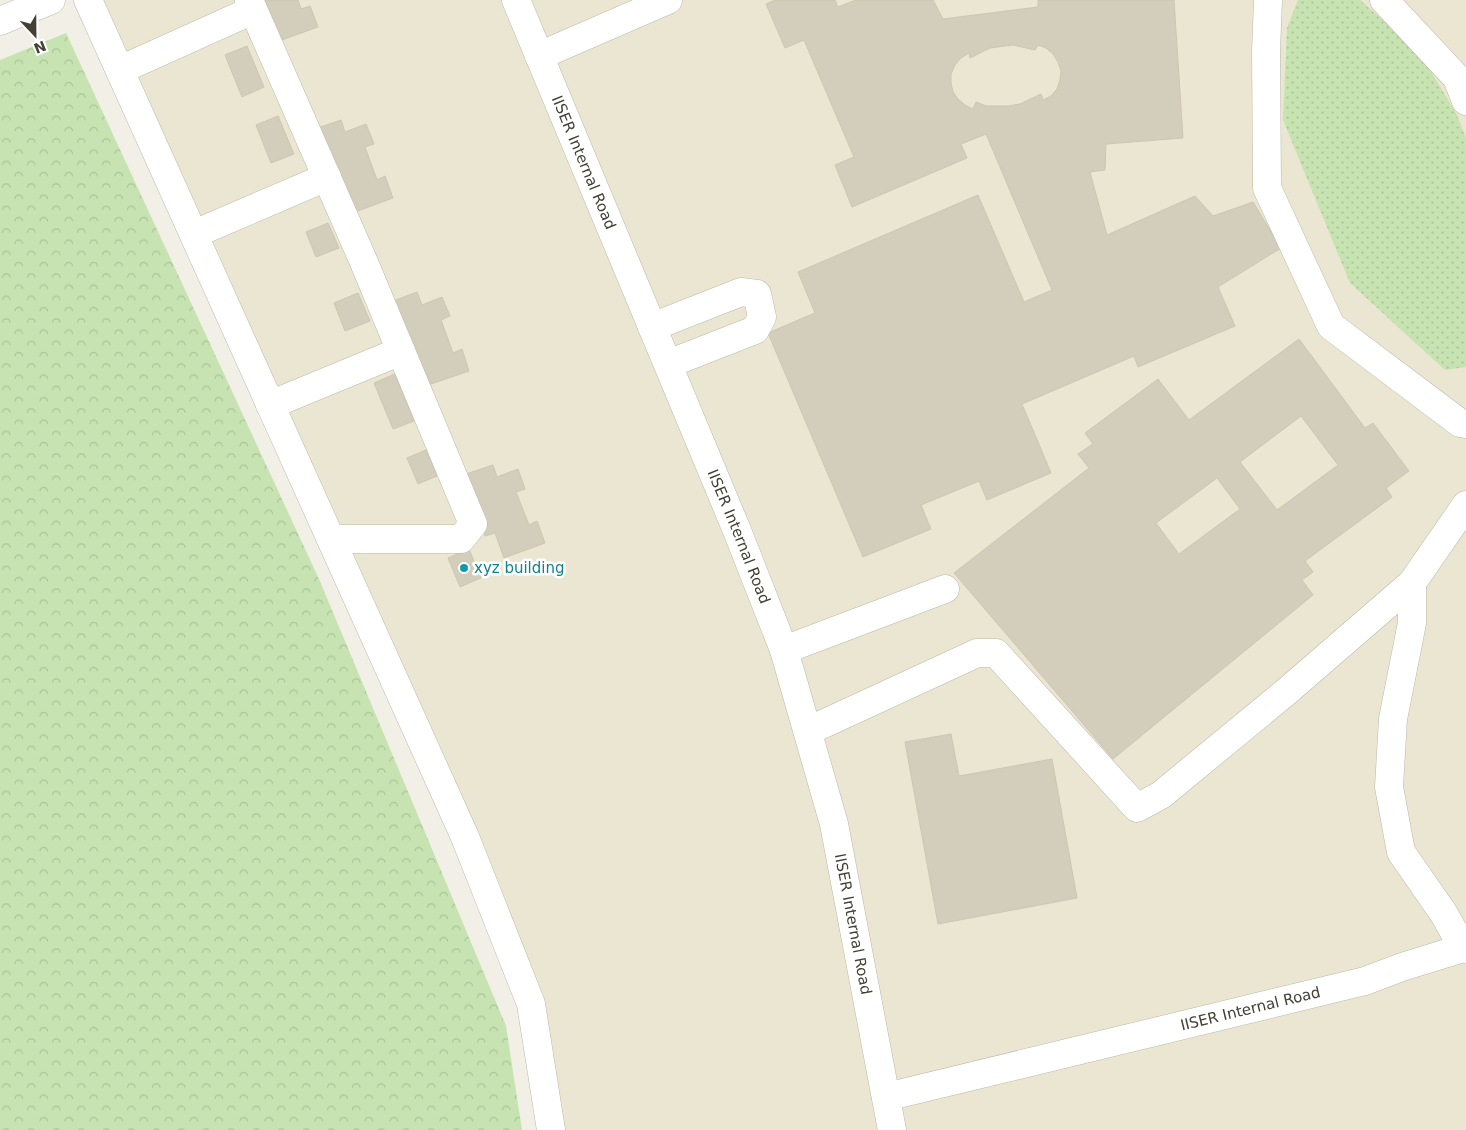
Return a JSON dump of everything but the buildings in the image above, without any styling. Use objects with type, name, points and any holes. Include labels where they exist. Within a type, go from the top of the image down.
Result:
[{"type":"lane","points":[[0,22],[51,0]]},
{"type":"lane","points":[[88,0],[465,837],[531,1004],[551,1130]]},
{"type":"lane","name":"IISER Internal Road","points":[[516,0],[668,364],[784,650],[834,824],[892,1130]]},
{"type":"lane","points":[[539,56],[668,0]]},
{"type":"lane","points":[[1268,0],[1266,51],[1267,188],[1331,326],[1460,423],[1466,424]]},
{"type":"lane","points":[[1384,0],[1457,78],[1466,101]]},
{"type":"lane","points":[[120,70],[251,5],[401,351],[473,524],[460,539],[331,539]]},
{"type":"lane","points":[[194,234],[326,177]]},
{"type":"lane","points":[[652,327],[741,292],[757,294],[762,317],[755,330],[668,364]]},
{"type":"lane","points":[[270,405],[401,351]]},
{"type":"lane","points":[[808,731],[977,653],[996,653],[1137,808],[1161,795],[1286,692],[1412,584],[1466,505]]},
{"type":"lane","points":[[1412,584],[1412,624],[1393,719],[1389,787],[1401,852],[1444,914],[1464,948]]},
{"type":"lane","points":[[784,650],[945,589]]},
{"type":"lane","name":"IISER Internal Road","points":[[886,1097],[1365,981],[1402,967],[1464,948]]},
{"type":"shaded area","points":[[84,0],[1466,0],[1466,1130],[557,1130],[531,1004]]},
{"type":"green space","points":[[1298,0],[1360,0],[1419,52],[1456,113],[1466,138],[1466,367],[1445,370],[1350,283],[1283,120],[1287,28]]},
{"type":"green space","points":[[66,33],[319,579],[506,1026],[522,1130],[0,1130],[0,60]]},
{"type":"place","name":"xyz building","points":[[464,568]]}]
